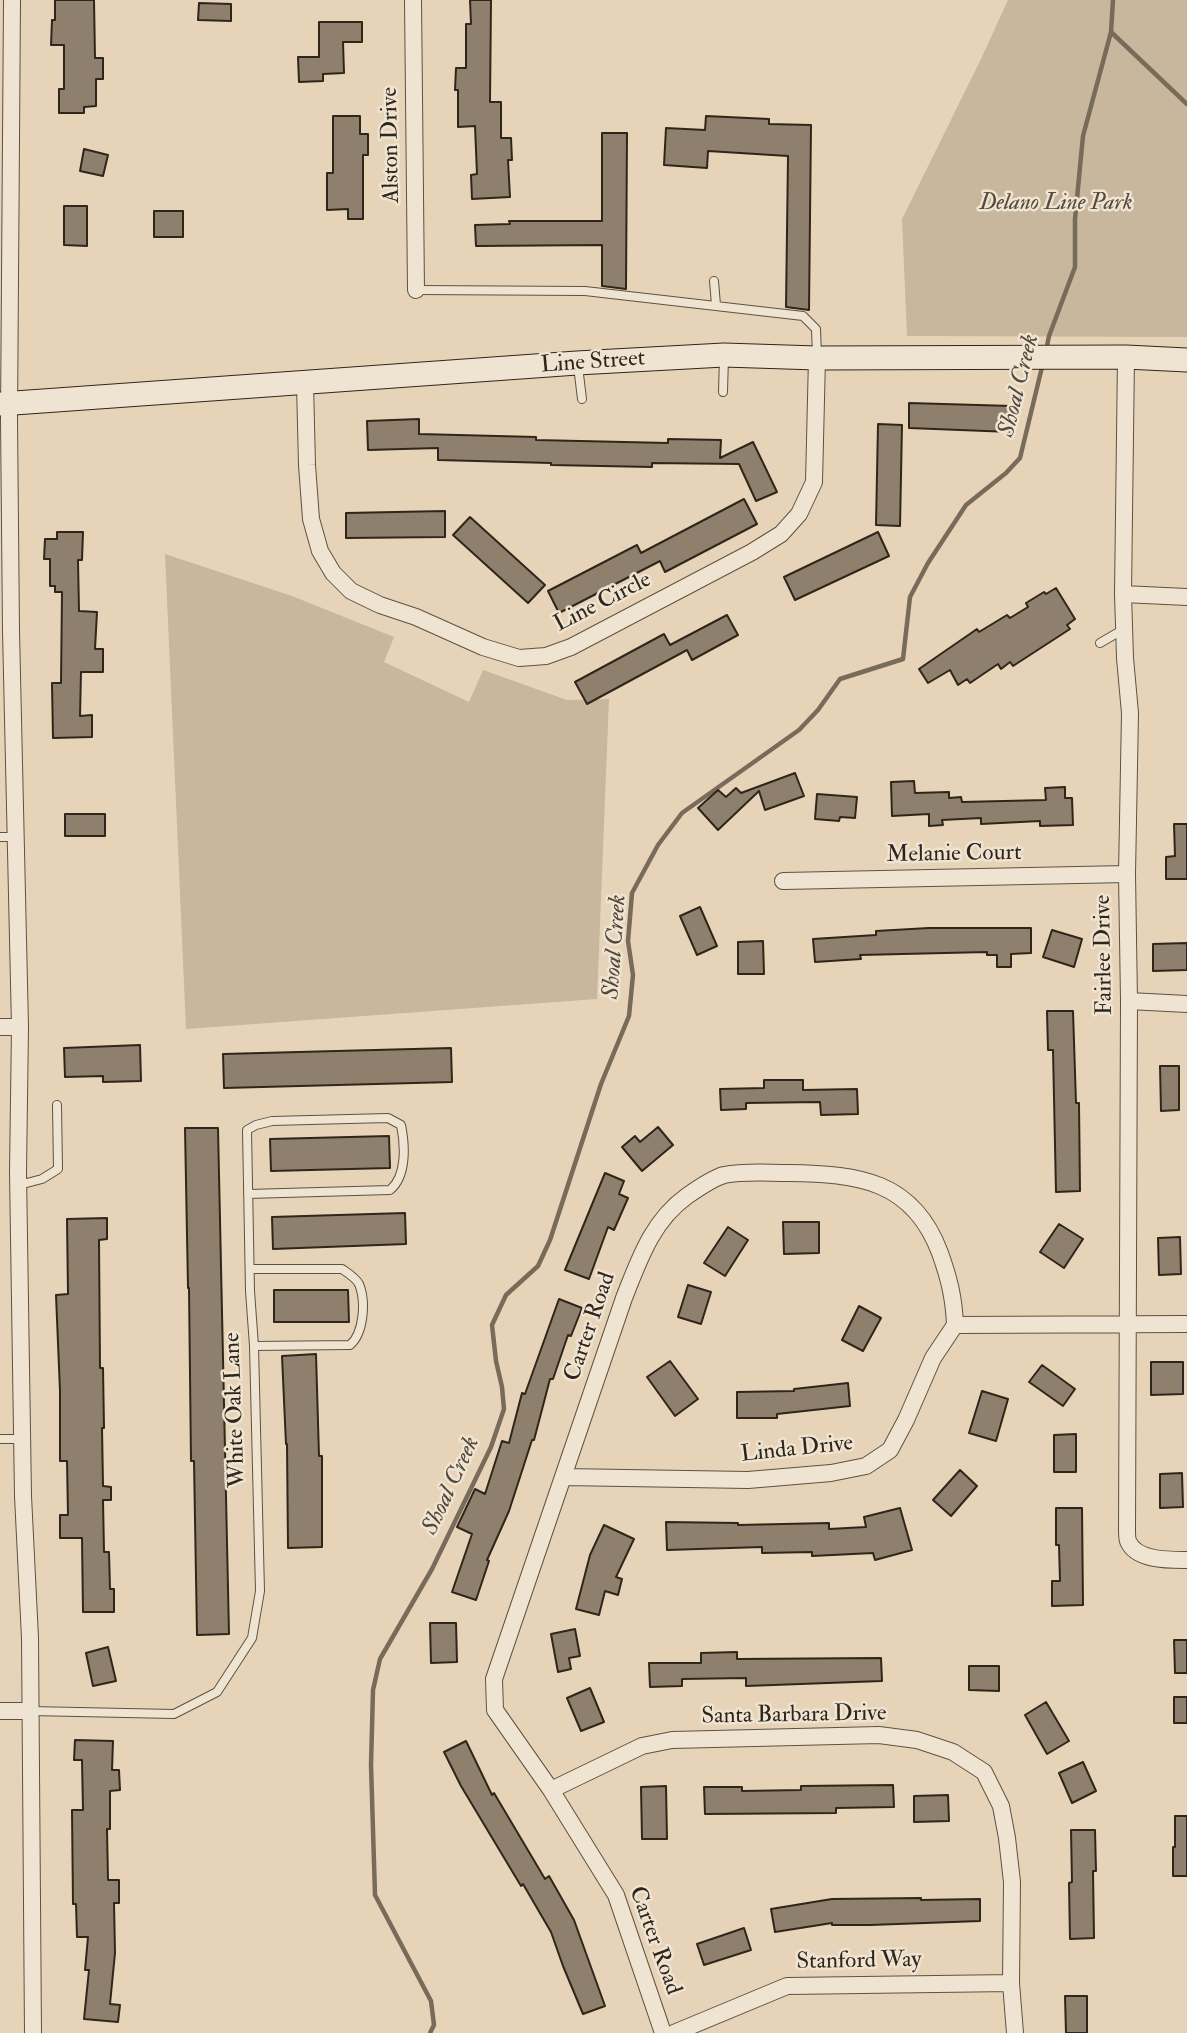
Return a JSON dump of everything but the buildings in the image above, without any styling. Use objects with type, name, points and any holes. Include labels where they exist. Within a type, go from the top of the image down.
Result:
[{"type":"street","points":[[12,0],[4,404],[6,673],[8,837],[20,1027],[22,1439],[30,1638],[33,2033]]},
{"type":"street","name":"Alston Drive","points":[[413,0],[416,290]]},
{"type":"street","name":"Line Street","points":[[4,404],[724,355],[817,358],[1187,359]]},
{"type":"street","name":"Fairlee Drive","points":[[1126,357],[1123,594],[1130,713],[1127,874],[1127,1530],[1128,1542],[1134,1550],[1168,1560],[1187,1560]]},
{"type":"street","name":"Line Circle","points":[[305,384],[311,519],[320,551],[333,573],[351,591],[380,605],[519,658],[546,656],[571,647],[752,552],[781,534],[799,514],[814,482],[817,358]]},
{"type":"street","points":[[1123,594],[1187,597]]},
{"type":"street","name":"Melanie Court","points":[[783,881],[1127,874]]},
{"type":"street","points":[[1129,1001],[1187,1004]]},
{"type":"street","points":[[0,1027],[20,1027]]},
{"type":"street","name":"Carter Road","points":[[663,2033],[616,1895],[551,1790],[495,1710],[494,1679],[624,1298],[647,1242],[667,1213],[687,1195],[722,1175],[823,1174],[860,1180],[889,1189],[912,1205],[933,1234],[948,1274],[954,1301],[955,1325]]},
{"type":"street","points":[[955,1325],[1187,1324]]},
{"type":"street","name":"Linda Drive","points":[[564,1477],[748,1480],[831,1474],[866,1466],[890,1450],[933,1358],[955,1325]]},
{"type":"street","points":[[0,1711],[30,1711]]},
{"type":"street","name":"Santa Barbara Drive","points":[[551,1790],[642,1745],[672,1740],[878,1735],[917,1740],[953,1752],[984,1772],[1001,1806],[1012,1882],[1012,2032]]},
{"type":"street","name":"Stanford Way","points":[[674,2033],[787,1986],[1011,1983]]},
{"type":"lane","points":[[714,281],[716,305]]},
{"type":"lane","points":[[416,290],[585,290],[803,316],[816,329],[817,358]]},
{"type":"lane","points":[[723,392],[724,355]]},
{"type":"lane","points":[[578,363],[582,399]]},
{"type":"lane","points":[[1100,643],[1124,629]]},
{"type":"lane","points":[[19,1185],[42,1179],[58,1169],[57,1105]]},
{"type":"lane","name":"White Oak Lane","points":[[30,1711],[174,1714],[217,1692],[252,1638],[260,1591],[250,1269],[248,1195],[247,1130],[272,1122],[388,1118],[401,1125],[402,1170],[398,1183],[390,1190],[248,1195]]},
{"type":"lane","points":[[250,1269],[342,1269],[359,1283],[363,1302],[356,1340],[350,1345],[254,1346]]},
{"type":"lane","points":[[0,1439],[22,1439]]},
{"type":"green space","name":"Delano Line Park","points":[[1008,0],[1187,0],[1187,337],[907,336],[902,219]]},
{"type":"green space","points":[[165,554],[292,596],[394,637],[384,662],[469,702],[483,670],[567,700],[609,699],[597,999],[186,1029]]},
{"type":"waterway","name":"Shoal Creek","points":[[1046,351],[1075,267],[1075,219],[1083,136],[1111,32],[1113,0]]},
{"type":"waterway","name":"Shoal Creek","points":[[1111,32],[1187,104]]},
{"type":"waterway","name":"Shoal Creek","points":[[430,2033],[434,2025],[431,2001],[375,1895],[371,1765],[373,1690],[380,1659],[432,1569],[491,1447],[504,1409],[492,1325],[506,1295],[538,1266],[550,1240],[601,1084],[629,1016],[633,975],[628,941],[632,893],[658,845],[682,813],[799,730],[818,710],[840,679],[903,659],[910,597],[928,563],[966,505],[1006,473],[1020,458],[1043,363]]}]
